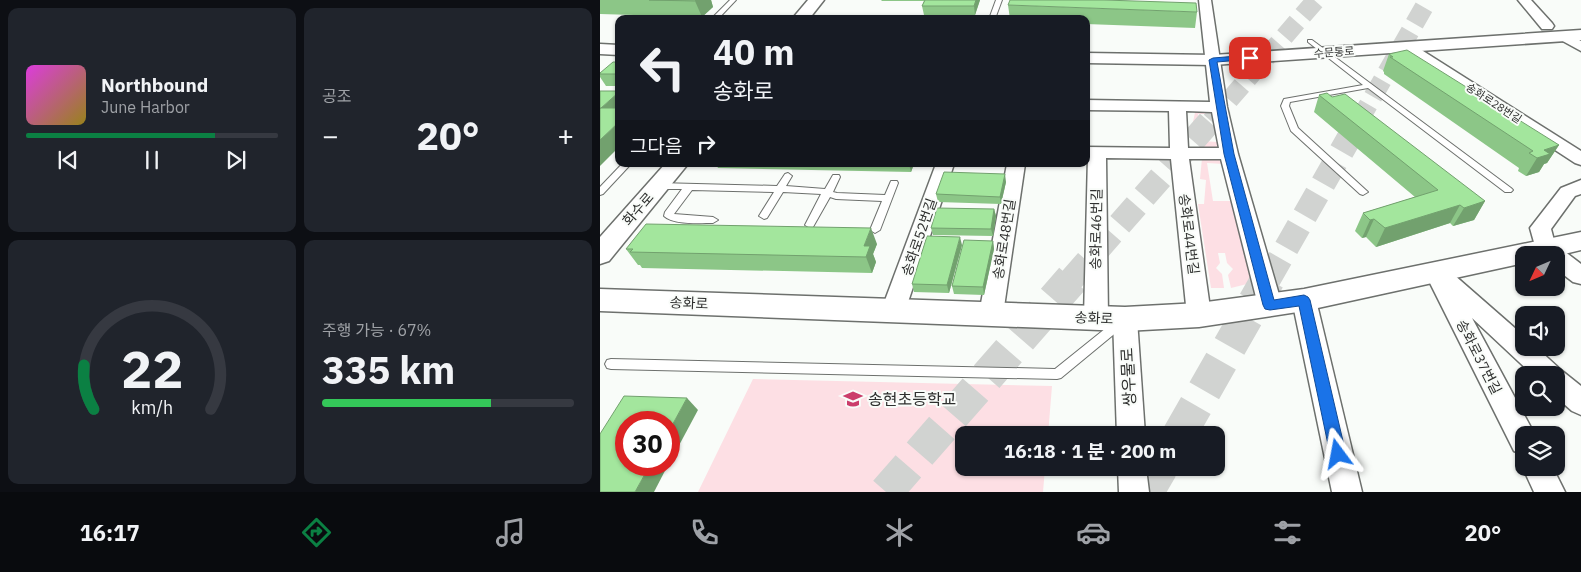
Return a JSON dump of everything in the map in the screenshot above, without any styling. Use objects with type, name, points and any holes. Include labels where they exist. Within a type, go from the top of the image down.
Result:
[{"type":"street","points":[[803,15],[816,0]]},
{"type":"street","points":[[1205,0],[1219,107],[1229,154],[1270,305]]},
{"type":"street","points":[[1524,0],[1547,26]]},
{"type":"street","name":"수문통로","points":[[1090,45],[1212,54],[1310,41],[1581,24]]},
{"type":"street","points":[[600,36],[615,36]]},
{"type":"street","points":[[1573,36],[1581,47]]},
{"type":"street","name":"수문통로","points":[[1090,58],[1323,53],[1573,36]]},
{"type":"street","name":"송화로28번길","points":[[1407,47],[1581,159]]},
{"type":"street","points":[[600,49],[615,50]]},
{"type":"street","points":[[1090,105],[1219,107]]},
{"type":"street","name":"송화로44번길","points":[[1177,106],[1179,154],[1199,315]]},
{"type":"street","points":[[1092,152],[1229,154]]},
{"type":"street","name":"송화로46번길","points":[[1092,152],[1096,318]]},
{"type":"street","name":"화수로","points":[[600,254],[674,167]]},
{"type":"street","name":"송화로52번길","points":[[893,311],[944,167]]},
{"type":"street","name":"송화로48번길","points":[[991,314],[1016,167]]},
{"type":"street","points":[[1549,246],[1540,228],[1568,192],[1581,186]]},
{"type":"street","name":"송화로","points":[[1565,248],[1581,241]]},
{"type":"street","name":"송화로","points":[[600,300],[1125,319],[1199,315],[1304,300],[1435,271],[1515,259]]},
{"type":"street","points":[[1565,263],[1581,276]]},
{"type":"street","points":[[1435,271],[1540,366]]},
{"type":"street","name":"송화로37번길","points":[[1435,271],[1516,426]]},
{"type":"street","points":[[1304,300],[1346,492]]},
{"type":"street","name":"쌍우물로","points":[[1125,319],[1131,426]]},
{"type":"street","points":[[1565,388],[1581,403]]},
{"type":"street","points":[[1133,476],[1134,492]]},
{"type":"street","points":[[1541,476],[1550,492]]},
{"type":"lane","points":[[718,15],[733,0]]},
{"type":"lane","points":[[993,15],[999,0]]},
{"type":"lane","points":[[1310,41],[1323,53],[1508,190]]},
{"type":"lane","points":[[1363,192],[1294,129],[1285,106],[1287,101],[1295,99],[1368,86]]},
{"type":"lane","points":[[600,192],[624,167]]},
{"type":"lane","points":[[764,216],[788,176]]},
{"type":"lane","points":[[810,225],[836,177]]},
{"type":"lane","points":[[875,230],[894,183]]},
{"type":"lane","points":[[658,186],[822,191],[836,196],[888,198]]},
{"type":"lane","points":[[689,187],[670,212],[670,216],[674,218],[713,220]]},
{"type":"lane","points":[[611,364],[1057,374],[1125,319]]},
{"type":"shaded area","points":[[1196,108],[1209,111],[1212,114],[1198,114],[1202,141],[1217,142],[1217,147],[1200,148],[1193,122]]},
{"type":"shaded area","points":[[1202,158],[1219,160],[1224,164],[1207,163],[1213,201],[1232,201],[1251,283],[1231,288],[1228,275],[1233,269],[1227,263],[1225,253],[1218,253],[1220,263],[1216,268],[1222,274],[1224,288],[1211,288],[1198,204],[1204,204],[1206,180],[1200,179]]},
{"type":"shaded area","points":[[753,379],[1052,386],[1049,426],[955,426],[955,476],[1044,476],[1043,492],[698,492]]},
{"type":"building","points":[[649,0],[696,0],[695,1]]},
{"type":"building","points":[[925,0],[976,0],[974,6],[922,6]]},
{"type":"building","points":[[1010,0],[1104,0],[1196,3],[1197,12],[1008,5]]},
{"type":"building","points":[[1407,50],[1559,145],[1544,150],[1550,154],[1537,158],[1529,153],[1533,151],[1390,57],[1393,57],[1389,54]]},
{"type":"building","points":[[613,62],[615,62],[615,74],[600,73]]},
{"type":"building","points":[[600,91],[615,91],[615,96],[600,108]]},
{"type":"building","points":[[1327,93],[1332,97],[1345,94],[1485,201],[1464,208],[1460,205],[1385,228],[1374,219],[1370,220],[1363,213],[1438,190],[1319,95]]},
{"type":"building","points":[[615,108],[615,126],[600,140],[600,109]]},
{"type":"building","points":[[944,172],[1005,174],[1000,197],[936,194]]},
{"type":"building","points":[[937,208],[994,209],[991,229],[931,228]]},
{"type":"building","points":[[646,224],[871,228],[864,246],[870,246],[866,257],[630,252],[633,249],[626,249]]},
{"type":"building","points":[[927,236],[960,237],[947,285],[912,284]]},
{"type":"building","points":[[964,240],[993,241],[983,287],[952,286]]},
{"type":"building","points":[[624,396],[687,398],[680,411],[615,411],[615,476],[644,476],[635,492],[600,492],[600,434]]},
{"type":"tunnel","points":[[1211,121],[1316,0]]},
{"type":"tunnel","points":[[1359,121],[1428,0]]},
{"type":"tunnel","points":[[1071,280],[1212,119]]},
{"type":"tunnel","points":[[1268,280],[1360,119]]},
{"type":"tunnel","points":[[886,492],[1072,279]]},
{"type":"tunnel","points":[[1184,426],[1268,279]]},
{"type":"tunnel","points":[[1147,492],[1156,476]]},
{"type":"place","name":"송현초등학교","points":[[853,399]]},
{"type":"route","points":[[1250,58],[1213,60],[1219,107],[1229,154],[1270,305],[1304,300],[1338,454]]}]
